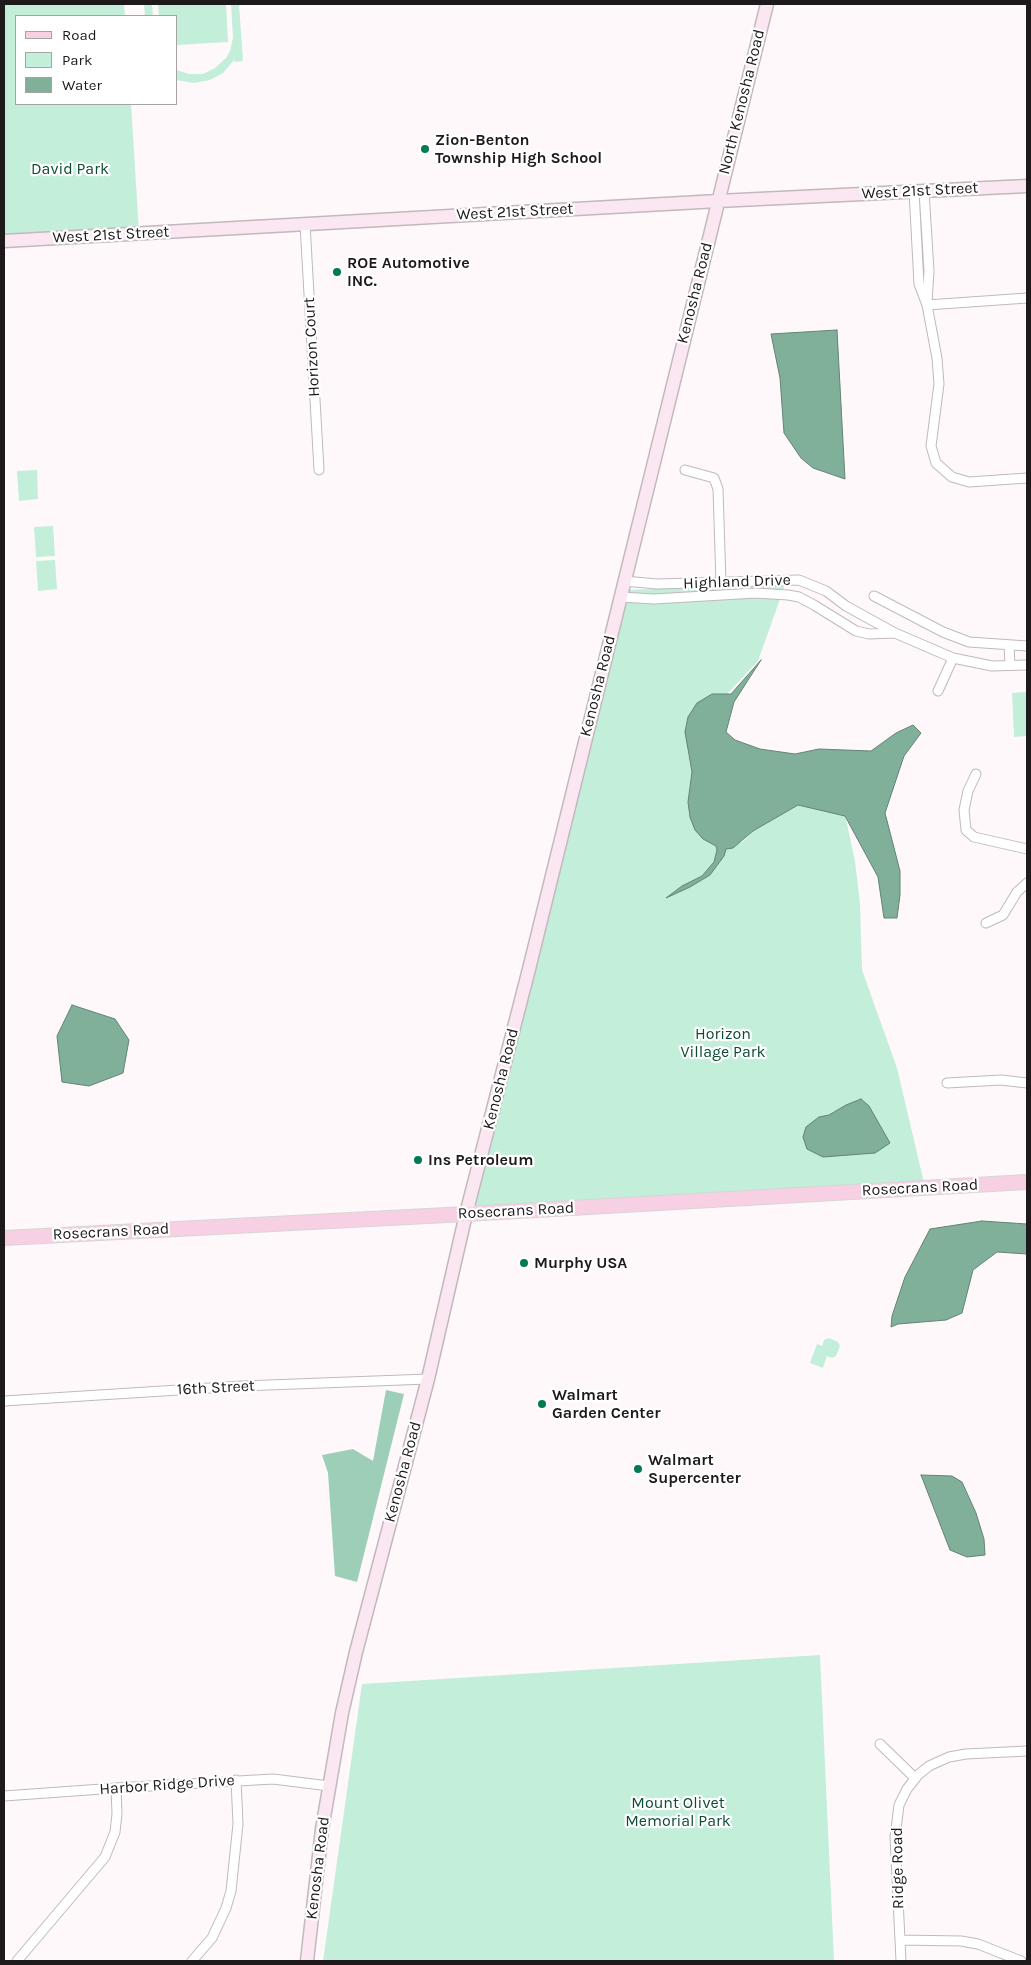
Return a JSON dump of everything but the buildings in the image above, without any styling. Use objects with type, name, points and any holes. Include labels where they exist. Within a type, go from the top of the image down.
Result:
[{"type":"main road","name":"Rosecrans Road","points":[[4,1238],[1027,1182]]},
{"type":"street","name":"North Kenosha Road","points":[[718,201],[767,4]]},
{"type":"street","name":"West 21st Street","points":[[4,241],[718,201],[1027,186]]},
{"type":"street","points":[[919,191],[919,284],[927,305],[937,358],[939,384],[931,446],[936,463],[952,476],[969,482],[1027,478]]},
{"type":"street","name":"Kenosha Road","points":[[307,1961],[322,1830],[342,1712],[367,1605],[428,1379],[466,1214],[718,201]]},
{"type":"street","name":"Horizon Court","points":[[305,224],[319,470]]},
{"type":"street","points":[[927,305],[1027,298]]},
{"type":"street","points":[[685,470],[714,478],[718,489],[720,583]]},
{"type":"street","name":"Highland Drive","points":[[624,581],[657,584],[799,580],[826,591],[846,606],[895,633],[953,658],[992,666],[1027,665]]},
{"type":"street","name":"Highland Drive","points":[[620,597],[654,599],[756,593],[788,595],[798,597],[814,605],[856,631],[869,634],[895,633]]},
{"type":"street","points":[[874,596],[943,632],[969,642],[1027,646]]},
{"type":"street","points":[[1009,645],[1010,666]]},
{"type":"street","points":[[938,691],[953,658]]},
{"type":"street","points":[[976,774],[968,791],[964,810],[966,830],[974,836],[1027,849]]},
{"type":"street","points":[[986,923],[1003,915],[1017,892],[1027,883]]},
{"type":"street","points":[[947,1084],[1001,1080],[1027,1083]]},
{"type":"street","name":"16th Street","points":[[4,1401],[252,1386],[428,1379]]},
{"type":"street","points":[[880,1744],[915,1778]]},
{"type":"street","name":"Ridge Road","points":[[901,1961],[895,1837],[896,1822],[899,1805],[915,1778],[929,1766],[949,1757],[966,1754],[1027,1751]]},
{"type":"street","name":"Harbor Ridge Drive","points":[[4,1796],[236,1780],[273,1779],[329,1786]]},
{"type":"street","points":[[192,1961],[212,1938],[226,1908],[231,1891],[238,1824],[236,1780]]},
{"type":"street","points":[[17,1961],[105,1857],[115,1832],[117,1814],[116,1788]]},
{"type":"street","points":[[900,1940],[961,1941],[978,1944],[1022,1961]]},
{"type":"green space","name":"David Park","points":[[4,4],[124,4],[125,15],[15,15],[15,105],[131,105],[139,232],[4,237]]},
{"type":"green space","points":[[144,4],[152,4],[153,15],[145,15]]},
{"type":"green space","points":[[158,4],[226,4],[228,42],[178,45],[178,15],[159,15]]},
{"type":"green space","points":[[231,4],[239,4],[243,61],[235,62],[234,60],[223,73],[210,80],[194,83],[178,80],[178,71],[189,74],[203,74],[215,68],[226,58],[233,38]]},
{"type":"green space","points":[[37,470],[38,499],[19,501],[17,471]]},
{"type":"green space","points":[[53,526],[55,556],[36,557],[34,527]]},
{"type":"green space","points":[[55,560],[57,589],[38,591],[36,561]]},
{"type":"green space","name":"Horizon Village Park","points":[[785,585],[758,661],[727,694],[712,694],[687,747],[692,772],[688,802],[703,839],[716,846],[717,850],[714,862],[702,876],[682,886],[669,896],[690,887],[710,875],[726,849],[744,841],[753,831],[798,805],[845,815],[855,861],[860,904],[862,970],[897,1068],[925,1187],[466,1214],[622,590]]},
{"type":"green space","points":[[1027,692],[1027,736],[1014,737],[1012,693]]},
{"type":"green space","points":[[829,1338],[838,1342],[840,1346],[836,1356],[832,1358],[827,1356],[823,1368],[810,1363],[817,1344],[822,1346],[824,1340]]},
{"type":"green space","name":"Mount Olivet Memorial Park","points":[[820,1655],[834,1961],[323,1961],[362,1684]]},
{"type":"shaded area","points":[[386,1390],[404,1394],[357,1582],[335,1576],[328,1473],[322,1455],[353,1449],[373,1461]]},
{"type":"water","points":[[837,330],[845,479],[813,468],[801,458],[784,433],[780,378],[771,334]]},
{"type":"water","points":[[761,660],[734,702],[726,732],[735,740],[760,749],[795,754],[819,749],[871,751],[896,733],[913,725],[921,733],[904,756],[885,813],[900,871],[900,895],[897,918],[884,918],[878,877],[845,816],[798,805],[753,831],[733,848],[726,849],[724,856],[710,875],[666,898],[682,886],[702,876],[714,862],[717,850],[716,846],[703,839],[695,830],[690,817],[688,802],[692,772],[685,732],[688,717],[697,703],[712,694],[731,694]]},
{"type":"water","points":[[72,1005],[115,1019],[129,1040],[123,1073],[89,1086],[62,1082],[57,1036]]},
{"type":"water","points":[[861,1099],[869,1106],[890,1143],[875,1153],[823,1157],[807,1149],[803,1137],[806,1127],[819,1117],[829,1115]]},
{"type":"water","points":[[982,1221],[1027,1224],[1027,1254],[997,1252],[973,1270],[962,1313],[946,1320],[898,1324],[891,1327],[892,1316],[905,1277],[930,1229]]},
{"type":"water","points":[[921,1475],[952,1476],[962,1482],[976,1513],[984,1539],[985,1555],[967,1557],[950,1550]]},
{"type":"place","name":"Zion-Benton Township High School","points":[[425,149]]},
{"type":"place","name":"ROE Automotive INC.","points":[[337,272]]},
{"type":"place","name":"Ins Petroleum","points":[[418,1160]]},
{"type":"place","name":"Murphy USA","points":[[524,1263]]},
{"type":"place","name":"Walmart Garden Center","points":[[542,1404]]},
{"type":"place","name":"Walmart Supercenter","points":[[638,1469]]}]
